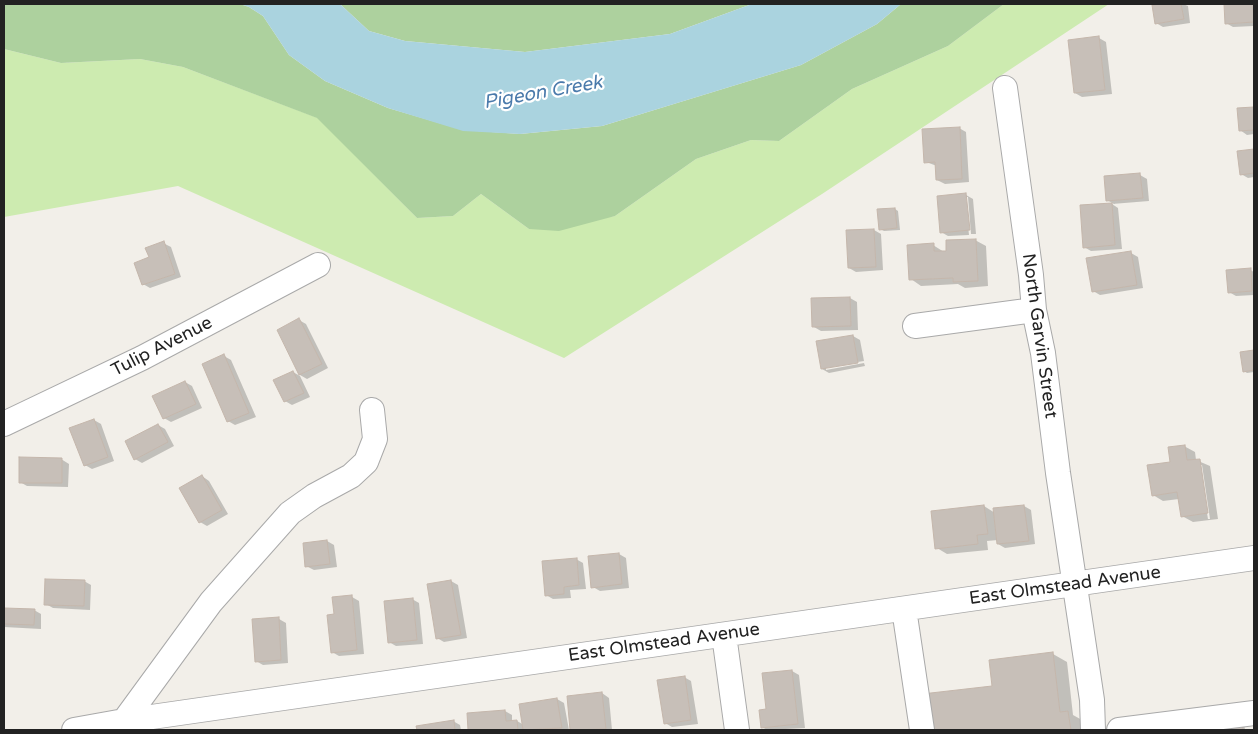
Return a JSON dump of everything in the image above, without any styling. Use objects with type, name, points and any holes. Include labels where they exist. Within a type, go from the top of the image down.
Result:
[{"type":"street","name":"North Garvin Street","points":[[1005,88],[1031,275],[1034,310],[1043,353],[1074,584],[1092,700],[1093,730]]},
{"type":"street","name":"Tulip Avenue","points":[[4,424],[142,358],[318,265]]},
{"type":"street","points":[[915,326],[1034,310]]},
{"type":"street","points":[[124,721],[211,602],[290,513],[314,496],[351,476],[366,462],[375,439],[372,410]]},
{"type":"street","name":"East Olmstead Avenue","points":[[74,730],[124,721],[1254,558]]},
{"type":"street","points":[[904,609],[922,730]]},
{"type":"street","points":[[724,634],[737,730]]},
{"type":"street","points":[[1119,730],[1254,714]]},
{"type":"green space","points":[[4,4],[240,4],[249,7],[263,16],[289,55],[325,81],[388,108],[463,130],[520,134],[602,126],[801,65],[877,24],[901,4],[1004,4],[948,46],[852,89],[779,141],[751,140],[696,159],[615,216],[559,231],[529,229],[481,194],[453,216],[417,218],[317,118],[183,67],[140,59],[61,63],[4,49]]},
{"type":"green space","points":[[340,4],[752,4],[670,34],[525,52],[405,41],[369,31]]},
{"type":"green space","points":[[1004,4],[1109,4],[822,194],[564,358],[178,186],[4,217],[4,49],[61,63],[140,59],[183,67],[318,118],[417,218],[453,216],[481,194],[529,229],[615,216],[696,159],[751,140],[779,141],[852,89],[948,46]]},
{"type":"water","name":"Pigeon Creek","points":[[240,4],[340,4],[369,31],[405,41],[525,52],[670,34],[752,4],[901,4],[877,24],[801,65],[602,126],[520,134],[463,131],[388,108],[325,81],[289,55],[263,16],[249,7]]},
{"type":"building","points":[[1181,4],[1184,19],[1155,24],[1152,5]]},
{"type":"building","points":[[1224,4],[1253,4],[1254,22],[1225,24]]},
{"type":"building","points":[[1099,36],[1105,90],[1074,93],[1068,40]]},
{"type":"building","points":[[1254,107],[1254,130],[1239,131],[1237,108]]},
{"type":"building","points":[[960,127],[962,179],[936,180],[935,162],[924,163],[922,129]]},
{"type":"building","points":[[1254,149],[1254,173],[1240,175],[1237,151]]},
{"type":"building","points":[[1140,173],[1143,198],[1106,201],[1104,176]]},
{"type":"building","points":[[966,193],[970,230],[940,233],[937,196]]},
{"type":"building","points":[[1112,203],[1115,245],[1083,248],[1080,205]]},
{"type":"building","points":[[895,208],[897,228],[879,230],[877,209]]},
{"type":"building","points":[[874,229],[876,267],[848,268],[846,230]]},
{"type":"building","points":[[976,239],[978,281],[953,282],[953,278],[909,280],[907,245],[934,243],[934,251],[946,251],[946,240]]},
{"type":"building","points":[[164,241],[175,274],[142,285],[134,263],[149,257],[145,248]]},
{"type":"building","points":[[1131,251],[1137,285],[1092,292],[1086,258]]},
{"type":"building","points":[[1251,268],[1252,291],[1228,293],[1226,270]]},
{"type":"building","points":[[850,297],[851,326],[812,327],[811,298]]},
{"type":"building","points":[[299,318],[322,364],[299,375],[277,330]]},
{"type":"building","points":[[853,335],[858,363],[821,369],[816,341]]},
{"type":"building","points":[[1254,350],[1254,370],[1243,372],[1240,352]]},
{"type":"building","points":[[224,354],[249,413],[227,422],[202,364]]},
{"type":"building","points":[[293,371],[304,393],[284,402],[273,380]]},
{"type":"building","points":[[185,381],[196,404],[163,419],[152,396]]},
{"type":"building","points":[[94,419],[108,457],[84,466],[69,428]]},
{"type":"building","points":[[158,424],[168,442],[134,460],[125,441]]},
{"type":"building","points":[[1185,445],[1187,460],[1200,459],[1208,513],[1181,517],[1177,492],[1152,496],[1147,465],[1170,462],[1168,447]]},
{"type":"building","points":[[19,457],[62,458],[62,483],[19,483]]},
{"type":"building","points":[[202,475],[222,510],[199,523],[179,488]]},
{"type":"building","points":[[984,505],[988,534],[977,535],[978,544],[935,549],[931,511]]},
{"type":"building","points":[[1024,505],[1029,541],[997,544],[993,508]]},
{"type":"building","points":[[327,540],[330,564],[305,567],[303,543]]},
{"type":"building","points":[[619,553],[622,584],[591,588],[588,556]]},
{"type":"building","points":[[577,558],[579,585],[564,587],[564,594],[545,596],[542,561]]},
{"type":"building","points":[[45,579],[85,580],[84,606],[44,605]]},
{"type":"building","points":[[451,580],[461,635],[436,639],[427,584]]},
{"type":"building","points":[[352,595],[357,650],[331,653],[327,615],[334,614],[332,597]]},
{"type":"building","points":[[413,598],[417,640],[388,643],[384,601]]},
{"type":"building","points":[[4,608],[35,609],[34,625],[4,624]]},
{"type":"building","points":[[279,617],[281,660],[255,662],[252,619]]},
{"type":"building","points":[[1053,652],[1060,712],[1068,711],[1071,730],[926,730],[922,694],[992,686],[989,660]]},
{"type":"building","points":[[792,670],[798,724],[761,728],[759,710],[766,709],[762,673]]},
{"type":"building","points":[[685,676],[691,720],[664,724],[657,680]]},
{"type":"building","points":[[602,692],[606,729],[570,730],[567,696]]},
{"type":"building","points":[[557,698],[562,728],[523,730],[519,704]]},
{"type":"building","points":[[505,710],[506,721],[517,720],[518,730],[468,730],[467,713]]},
{"type":"building","points":[[1241,719],[1243,730],[1221,730],[1220,722]]},
{"type":"building","points":[[454,720],[455,730],[417,730],[416,726]]}]
